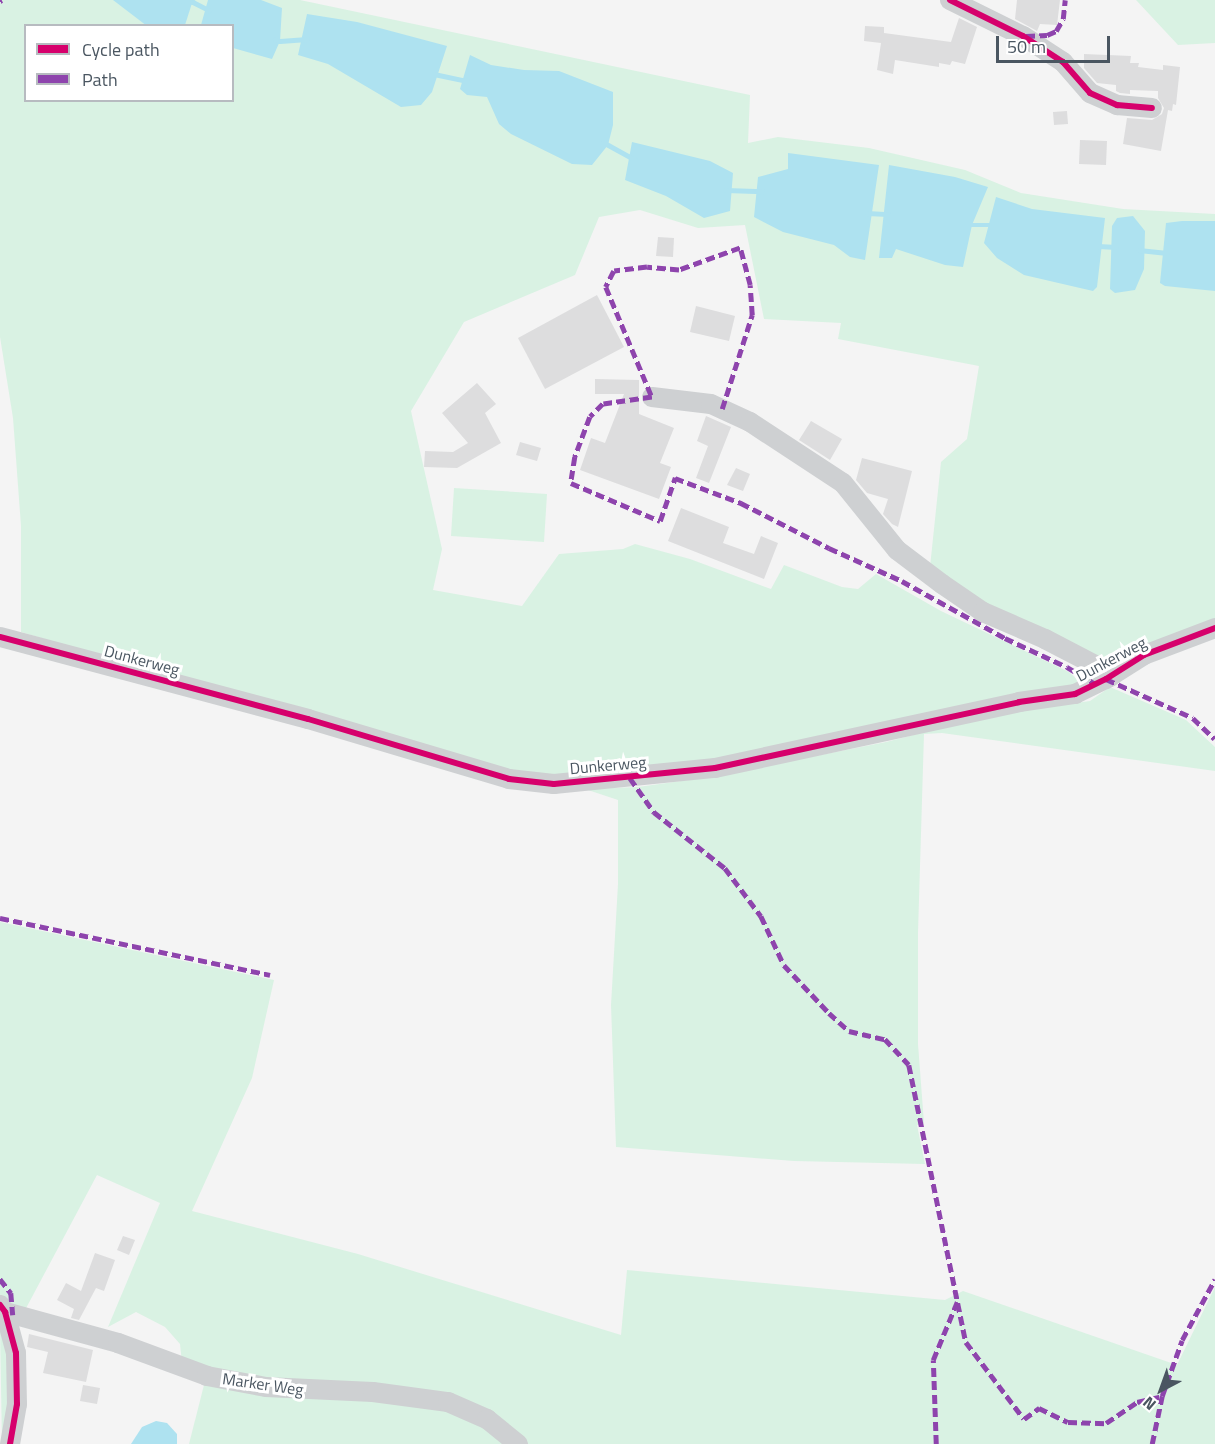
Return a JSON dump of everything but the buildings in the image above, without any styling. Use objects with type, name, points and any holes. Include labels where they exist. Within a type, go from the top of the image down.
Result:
[{"type":"street","points":[[950,0],[1023,36],[1063,62],[1090,93],[1117,105],[1152,108]]},
{"type":"street","name":"Dunkerweg","points":[[652,397],[711,404],[750,422],[843,483],[897,550],[942,584],[983,612],[1045,639],[1099,667],[1110,677]]},
{"type":"street","name":"Dunkerweg","points":[[0,637],[308,719],[509,779],[554,784],[715,768],[1019,702],[1075,694],[1110,677],[1144,655],[1215,628]]},
{"type":"street","points":[[2,1309],[16,1353],[17,1404],[10,1444]]},
{"type":"street","name":"Marker Weg","points":[[2,1309],[118,1343],[207,1376],[266,1387],[373,1392],[448,1402],[487,1419],[518,1444]]},
{"type":"green space","points":[[0,0],[300,0],[750,95],[748,143],[778,137],[869,148],[965,170],[1021,193],[1123,209],[1215,214],[1215,623],[1107,664],[988,610],[930,567],[941,462],[967,439],[979,366],[838,339],[841,323],[764,319],[745,225],[698,228],[640,210],[599,217],[575,275],[464,322],[411,411],[442,549],[433,590],[522,606],[559,554],[623,549],[635,544],[690,559],[771,589],[784,565],[842,587],[858,589],[876,574],[941,611],[1069,672],[1082,684],[684,767],[510,777],[21,632],[21,526],[13,418],[0,337]]},
{"type":"green space","points":[[1136,0],[1215,0],[1215,43],[1178,45]]},
{"type":"green space","points":[[454,488],[547,494],[544,542],[451,536]]},
{"type":"green space","points":[[1110,687],[1186,720],[1215,747],[1215,771],[942,733],[924,734],[918,933],[918,1044],[924,1123],[917,1125],[925,1164],[794,1161],[616,1147],[611,1005],[618,884],[618,800],[585,789],[638,787],[710,777],[886,742],[992,715],[1090,701]]},
{"type":"green space","points":[[0,922],[274,980],[252,1078],[192,1211],[358,1254],[621,1335],[627,1270],[945,1300],[963,1291],[1177,1365],[1215,1287],[1215,1444],[527,1444],[483,1412],[281,1385],[182,1363],[180,1344],[165,1327],[136,1312],[108,1327],[160,1203],[97,1175],[24,1312],[0,1299]]},
{"type":"green space","points":[[0,1328],[7,1351],[9,1399],[2,1444]]},
{"type":"green space","points":[[205,1381],[448,1406],[511,1444],[189,1444]]},
{"type":"water","points":[[113,0],[193,0],[185,24],[144,24]]},
{"type":"water","points":[[208,0],[261,0],[282,8],[280,41],[272,59],[234,48],[234,24],[201,24]]},
{"type":"water","points":[[307,14],[357,22],[447,46],[432,92],[421,105],[401,107],[328,64],[298,55]]},
{"type":"water","points":[[470,55],[491,65],[524,70],[559,71],[613,92],[613,125],[608,145],[592,165],[572,164],[511,134],[499,124],[487,97],[467,95],[460,89]]},
{"type":"water","points":[[632,142],[710,161],[733,173],[730,211],[704,218],[666,196],[625,180]]},
{"type":"water","points":[[788,153],[879,165],[865,260],[850,257],[834,245],[783,232],[754,217],[758,177],[788,169]]},
{"type":"water","points":[[889,165],[955,177],[988,187],[972,225],[963,267],[945,265],[896,249],[892,258],[879,258]]},
{"type":"water","points":[[996,197],[1032,209],[1105,218],[1097,287],[1093,291],[1024,275],[997,258],[984,243]]},
{"type":"water","points":[[1133,216],[1145,231],[1144,269],[1135,290],[1115,293],[1110,289],[1112,226],[1117,218]]},
{"type":"water","points":[[1215,221],[1215,291],[1165,286],[1160,283],[1166,223]]},
{"type":"water","points":[[156,1421],[167,1423],[177,1434],[177,1444],[131,1444],[142,1427]]},
{"type":"waterway","points":[[181,0],[193,2],[209,10]]},
{"type":"waterway","points":[[275,39],[280,41],[307,39]]},
{"type":"waterway","points":[[434,74],[467,81]]},
{"type":"waterway","points":[[603,142],[635,160]]},
{"type":"waterway","points":[[726,190],[762,191]]},
{"type":"waterway","points":[[867,213],[888,214]]},
{"type":"waterway","points":[[968,225],[993,225]]},
{"type":"waterway","points":[[1098,246],[1116,247]]},
{"type":"waterway","points":[[1139,250],[1167,253]]},
{"type":"marked path","points":[[1026,36],[1047,35],[1056,31],[1063,19],[1065,0]]},
{"type":"marked path","points":[[722,409],[752,315],[750,285],[740,248],[679,270],[647,267],[614,271],[606,287],[652,397],[603,404],[590,417],[575,457],[571,483],[660,521],[675,478],[741,503],[829,548],[902,581],[1005,638],[1067,667],[1095,684]]},
{"type":"marked path","points":[[1106,679],[1193,718],[1215,739]]},
{"type":"marked path","points":[[630,778],[654,812],[725,868],[761,916],[784,965],[829,1013],[849,1031],[885,1039],[909,1065],[966,1342],[1024,1419],[1039,1408],[1068,1422],[1106,1423],[1137,1402],[1162,1396]]},
{"type":"marked path","points":[[0,918],[270,975]]},
{"type":"marked path","points":[[0,1279],[11,1293],[13,1315]]},
{"type":"marked path","points":[[1152,1444],[1162,1396],[1182,1340],[1215,1279]]},
{"type":"marked path","points":[[936,1444],[933,1360],[957,1302]]},
{"type":"cycle path","points":[[950,0],[1023,36],[1063,62],[1090,93],[1117,105],[1152,108]]},
{"type":"cycle path","points":[[0,637],[308,719],[509,779],[554,784],[715,768],[1019,702],[1075,694],[1106,679],[1144,655],[1215,628]]},
{"type":"cycle path","points":[[0,1305],[5,1312],[16,1353],[17,1404],[10,1444]]}]
